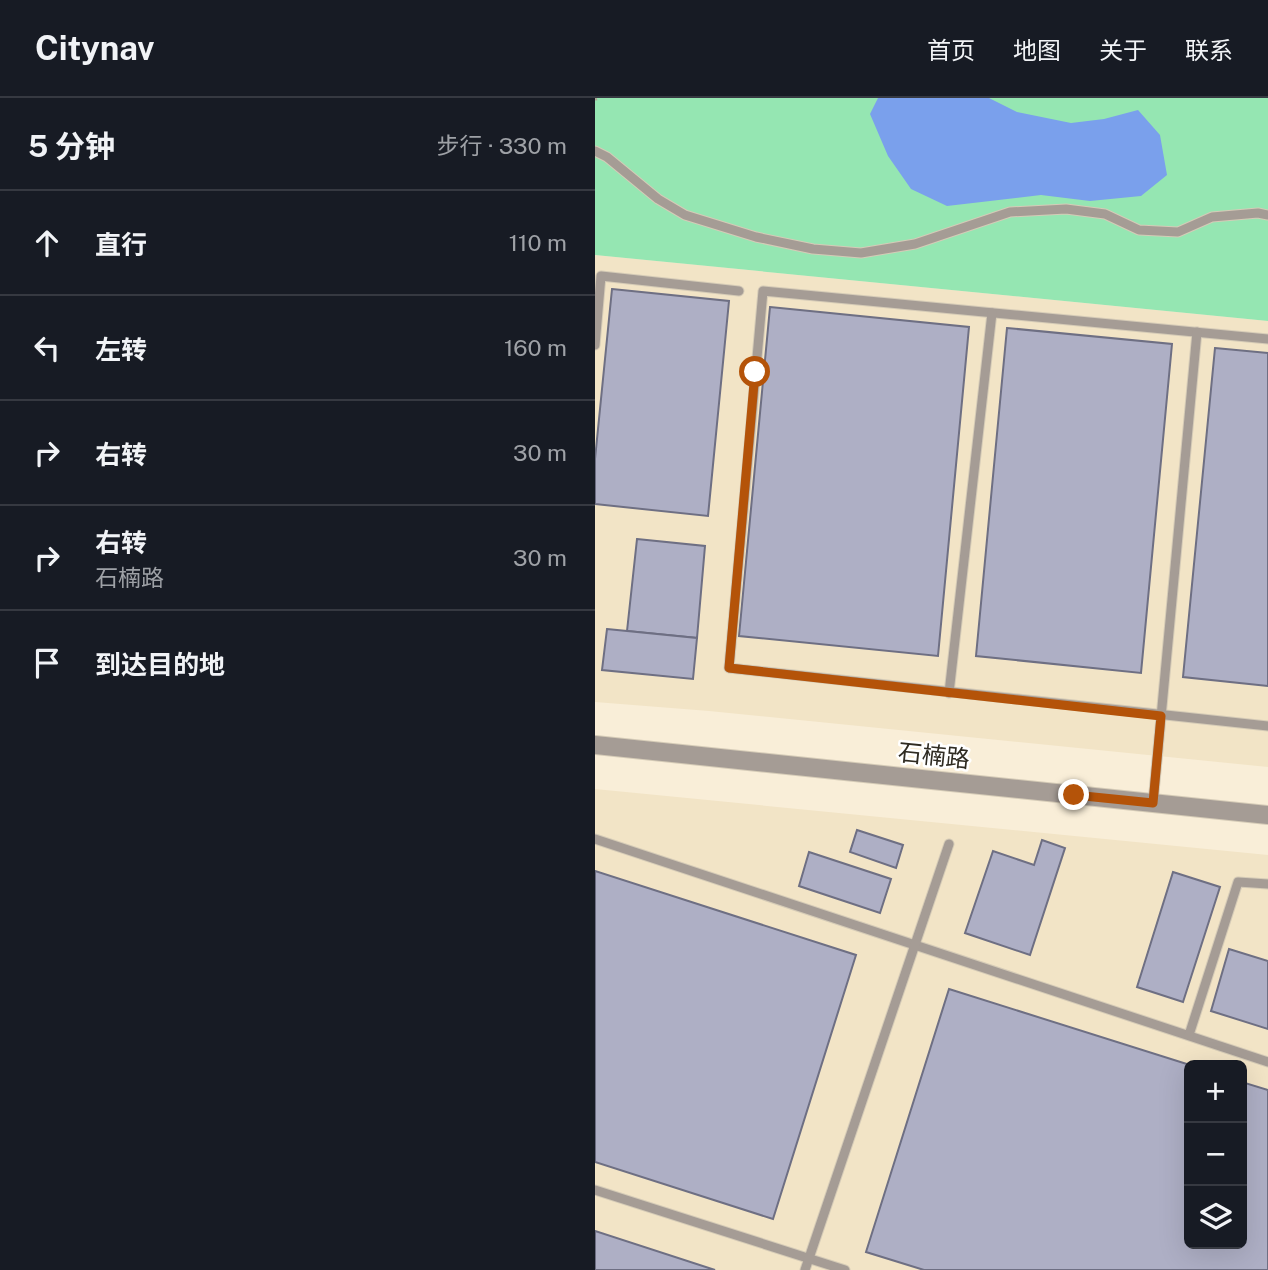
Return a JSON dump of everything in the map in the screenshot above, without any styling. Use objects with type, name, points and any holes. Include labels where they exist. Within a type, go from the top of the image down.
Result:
[{"type":"street","name":"石楠路","points":[[595,745],[1268,815]]},
{"type":"lane","points":[[595,151],[607,157],[658,199],[685,215],[756,237],[813,249],[861,253],[915,244],[1010,212],[1066,209],[1105,214],[1139,230],[1178,232],[1212,217],[1258,212],[1268,215]]},
{"type":"lane","points":[[595,345],[601,276],[739,291]]},
{"type":"lane","points":[[1268,339],[763,291],[729,668],[1268,726]]},
{"type":"lane","points":[[949,693],[992,313]]},
{"type":"lane","points":[[1153,803],[1197,332]]},
{"type":"lane","points":[[595,839],[1268,1062]]},
{"type":"lane","points":[[805,1270],[949,844]]},
{"type":"lane","points":[[1189,1035],[1238,882],[1268,884]]},
{"type":"lane","points":[[595,1190],[845,1270]]},
{"type":"shaded area","points":[[595,255],[1268,321],[1268,767],[595,702]]},
{"type":"shaded area","points":[[595,789],[1268,855],[1268,1270],[595,1270]]},
{"type":"green space","points":[[595,98],[1268,98],[1268,321],[595,255]]},
{"type":"water","points":[[878,98],[989,98],[1017,112],[1071,123],[1104,119],[1138,110],[1160,135],[1167,175],[1141,196],[1090,201],[1041,195],[947,206],[911,189],[888,156],[870,114]]},
{"type":"building","points":[[612,289],[729,301],[708,516],[595,504],[595,459]]},
{"type":"building","points":[[770,307],[969,327],[938,656],[739,636]]},
{"type":"building","points":[[1007,328],[1172,344],[1141,673],[976,656]]},
{"type":"building","points":[[1215,348],[1268,353],[1268,686],[1183,677]]},
{"type":"building","points":[[637,539],[705,546],[697,638],[627,631]]},
{"type":"building","points":[[607,629],[697,638],[693,679],[602,670]]},
{"type":"building","points":[[857,830],[903,845],[896,868],[850,852]]},
{"type":"building","points":[[1042,840],[1065,848],[1030,955],[965,933],[993,851],[1034,865]]},
{"type":"building","points":[[809,852],[891,879],[880,913],[799,886]]},
{"type":"building","points":[[595,871],[856,955],[773,1219],[595,1162]]},
{"type":"building","points":[[1173,872],[1220,887],[1183,1002],[1137,987]]},
{"type":"building","points":[[1229,949],[1268,961],[1268,1029],[1211,1011]]},
{"type":"building","points":[[949,989],[1184,1063],[1184,1249],[1247,1249],[1247,1084],[1268,1090],[1268,1270],[924,1270],[866,1252]]},
{"type":"building","points":[[595,1231],[715,1270],[595,1270]]},
{"type":"route","points":[[755,372],[729,668],[1161,716],[1153,803],[1074,795]]}]
